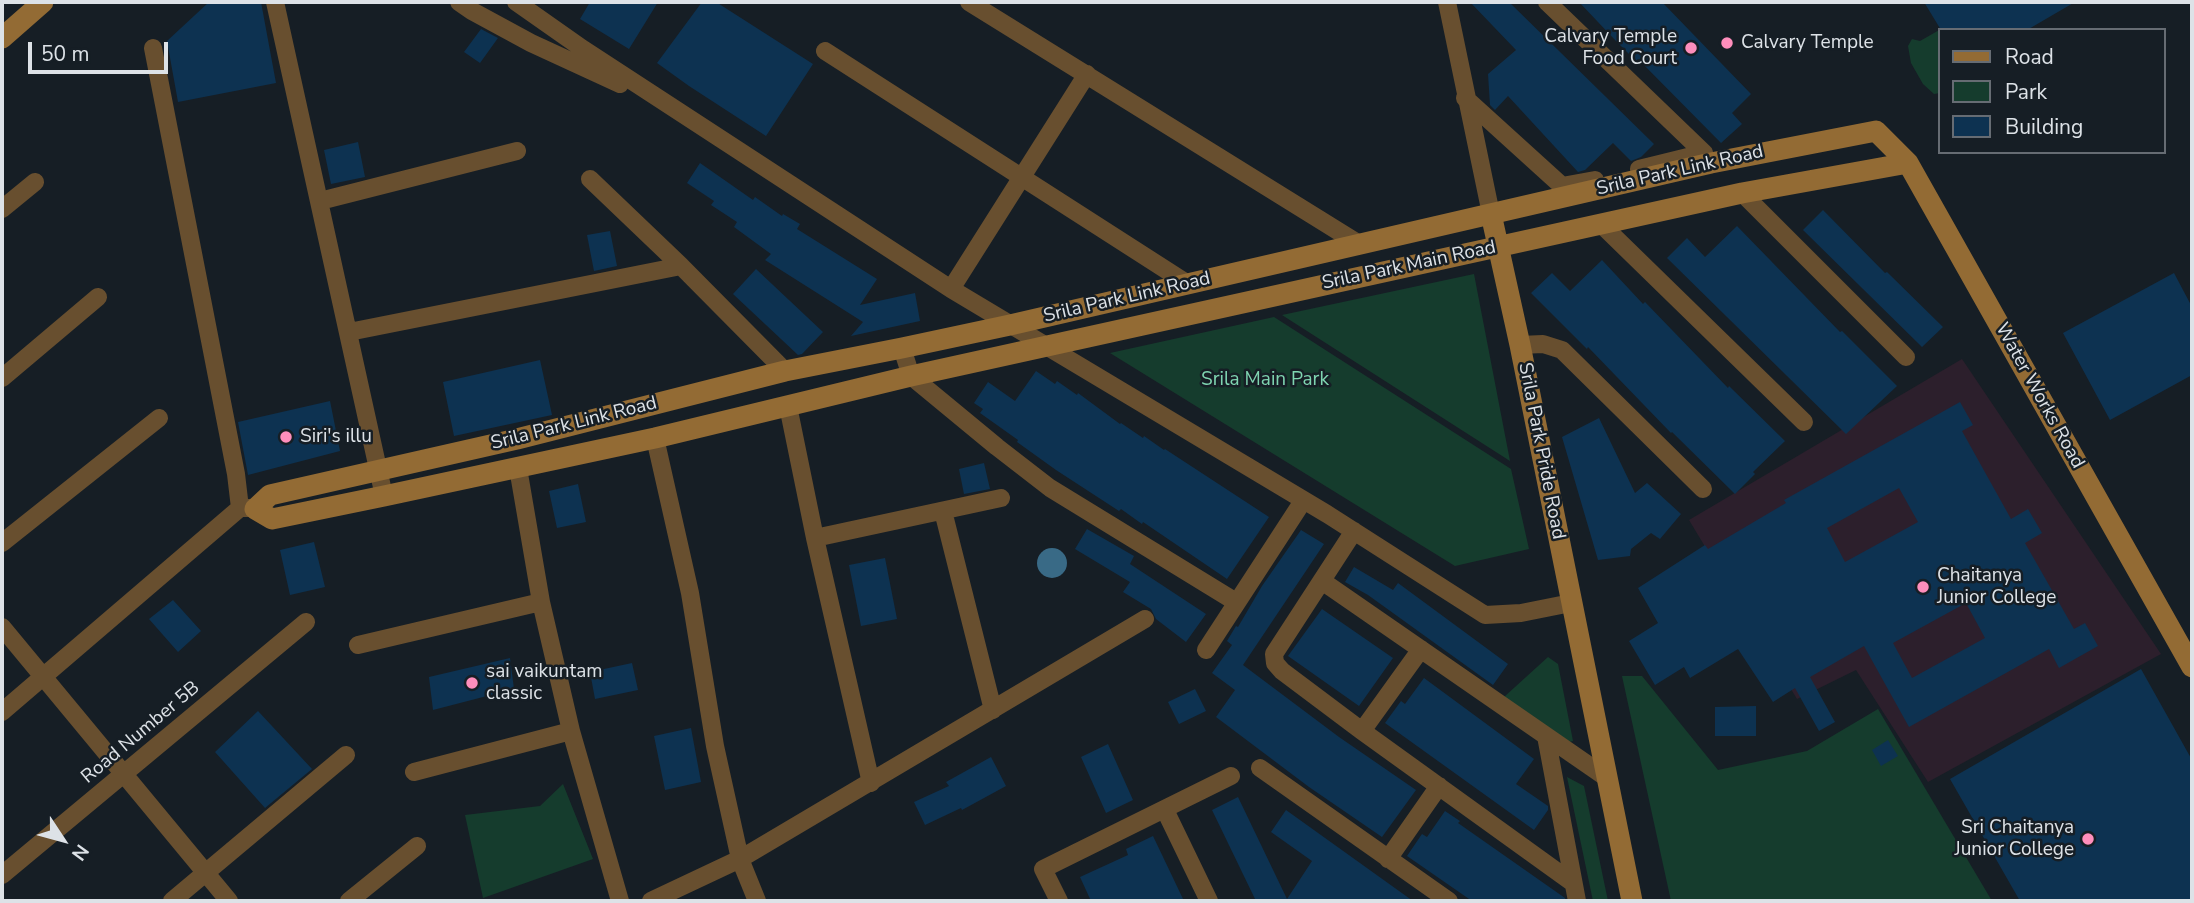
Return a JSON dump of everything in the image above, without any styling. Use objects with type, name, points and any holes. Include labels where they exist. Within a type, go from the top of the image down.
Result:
[{"type":"street","points":[[2,38],[43,2]]},
{"type":"street","points":[[275,2],[384,496]]},
{"type":"street","points":[[459,2],[531,43],[677,111]]},
{"type":"street","points":[[516,2],[583,49],[951,289],[1354,531],[1485,615],[1521,613],[1571,603]]},
{"type":"street","points":[[969,2],[1359,244]]},
{"type":"street","name":"Srila Park Pride Road","points":[[1447,2],[1465,98],[1520,345],[1632,901]]},
{"type":"street","points":[[1465,98],[1562,186],[1704,153],[1547,2]]},
{"type":"street","points":[[2,712],[248,508],[236,474],[153,48]]},
{"type":"street","points":[[825,51],[1188,284]]},
{"type":"street","points":[[951,289],[1087,74]]},
{"type":"street","name":"Srila Park Link Road","points":[[248,508],[270,495],[517,439],[785,370],[1010,325],[1712,163],[1876,131]]},
{"type":"street","name":"Water Works Road","points":[[1876,131],[1908,163],[2192,667]]},
{"type":"street","points":[[320,201],[517,151]]},
{"type":"street","name":"Srila Park Main Road","points":[[911,376],[1742,193],[1908,163]]},
{"type":"street","points":[[590,179],[785,370]]},
{"type":"street","points":[[2,209],[35,182]]},
{"type":"street","points":[[1742,193],[1906,356]]},
{"type":"street","points":[[1601,224],[1804,422]]},
{"type":"street","points":[[349,332],[681,266]]},
{"type":"street","points":[[2,378],[98,297]]},
{"type":"street","points":[[1520,345],[1543,344],[1562,350],[1703,489]]},
{"type":"street","points":[[902,348],[911,376],[997,447],[1051,488],[1236,602]]},
{"type":"street","name":"Srila Park Link Road","points":[[248,508],[272,519],[655,438],[911,376]]},
{"type":"street","points":[[788,406],[871,783]]},
{"type":"street","points":[[2,543],[159,418]]},
{"type":"street","points":[[655,438],[690,593],[715,746],[740,859],[757,901]]},
{"type":"street","points":[[519,468],[541,602],[571,731],[620,901]]},
{"type":"street","points":[[815,538],[1001,498]]},
{"type":"street","points":[[1206,650],[1303,501]]},
{"type":"street","points":[[943,511],[993,710]]},
{"type":"street","points":[[1354,531],[1275,654],[1275,663],[1362,731],[1573,883]]},
{"type":"street","points":[[1322,581],[1607,778]]},
{"type":"street","points":[[358,645],[541,602]]},
{"type":"street","points":[[651,901],[740,859],[1145,619]]},
{"type":"street","name":"Road Number 5B","points":[[2,875],[306,622]]},
{"type":"street","points":[[2,627],[229,901]]},
{"type":"street","points":[[1362,731],[1421,649]]},
{"type":"street","points":[[414,772],[571,731]]},
{"type":"street","points":[[1546,736],[1577,901]]},
{"type":"street","points":[[172,901],[346,755]]},
{"type":"street","points":[[1260,768],[1449,901]]},
{"type":"street","points":[[1059,901],[1043,869],[1231,776]]},
{"type":"street","points":[[1388,859],[1440,786]]},
{"type":"street","points":[[1165,810],[1209,901]]},
{"type":"street","points":[[349,901],[417,846]]},
{"type":"shaded area","name":"Chaitanya Junior College","points":[[1962,359],[2161,654],[1928,782],[1856,670],[1797,699],[1689,520]]},
{"type":"green space","points":[[1938,31],[1938,93],[1934,94],[1923,84],[1911,63],[1908,46],[1912,39],[1920,41]]},
{"type":"green space","points":[[1474,274],[1510,461],[1282,315]]},
{"type":"green space","name":"Srila Main Park","points":[[1274,317],[1511,469],[1529,549],[1455,566],[1110,353]]},
{"type":"green space","points":[[1548,657],[1558,664],[1573,741],[1569,742],[1504,697]]},
{"type":"green space","points":[[1622,676],[1642,676],[1718,770],[1807,751],[1878,709],[1992,901],[1671,901]]},
{"type":"green space","points":[[1567,777],[1584,786],[1608,901],[1593,901]]},
{"type":"green space","points":[[563,784],[593,859],[483,898],[465,815],[540,806]]},
{"type":"water","points":[[1052,548],[1063,552],[1067,563],[1063,574],[1052,578],[1041,574],[1037,563],[1041,552]]},
{"type":"building","points":[[209,2],[261,2],[276,83],[178,102],[167,41]]},
{"type":"building","points":[[590,2],[658,2],[629,49],[580,19]]},
{"type":"building","points":[[702,2],[716,2],[813,64],[766,136],[657,63]]},
{"type":"building","points":[[1470,2],[1509,2],[1654,144],[1641,157],[1631,161],[1613,143],[1585,170],[1578,172],[1508,96],[1495,110],[1490,105],[1488,74],[1516,50]]},
{"type":"building","points":[[1579,2],[1662,2],[1751,94],[1732,113],[1742,124],[1721,143]]},
{"type":"building","points":[[1924,2],[2075,2],[2030,28],[1940,28]]},
{"type":"building","points":[[481,29],[498,38],[480,63],[464,52]]},
{"type":"building","points":[[358,142],[365,177],[331,184],[324,150]]},
{"type":"building","points":[[700,163],[753,200],[755,197],[782,216],[783,214],[800,224],[797,229],[877,279],[860,305],[915,293],[920,321],[851,336],[863,322],[765,260],[771,254],[734,227],[737,222],[711,205],[714,201],[687,183]]},
{"type":"building","points":[[1823,210],[1943,327],[1922,347],[1803,230]]},
{"type":"building","points":[[1737,226],[1840,332],[1842,331],[1897,386],[1846,434],[1667,258],[1687,238],[1705,257]]},
{"type":"building","points":[[610,231],[617,266],[594,271],[587,235]]},
{"type":"building","points":[[1602,260],[1643,304],[1645,302],[1728,388],[1729,386],[1785,441],[1735,494],[1531,293],[1552,273],[1570,291]]},
{"type":"building","points":[[756,269],[823,332],[802,354],[798,355],[733,294]]},
{"type":"building","points":[[2174,273],[2192,307],[2192,375],[2110,420],[2063,333]]},
{"type":"building","points":[[540,360],[552,415],[454,436],[443,382]]},
{"type":"building","points":[[1036,371],[1055,384],[1057,381],[1077,395],[1078,393],[1120,424],[1165,449],[1269,517],[1227,579],[1143,522],[1142,524],[1121,509],[1119,511],[1056,470],[980,413],[983,409],[974,403],[988,382],[1015,401]]},
{"type":"building","name":"Siri's illu","points":[[330,401],[340,451],[248,475],[238,422]]},
{"type":"building","points":[[1960,402],[1973,425],[1962,431],[2011,519],[2028,509],[2042,533],[2025,543],[2074,629],[2085,623],[2098,646],[2059,668],[2049,649],[1909,727],[1864,646],[1810,677],[1835,722],[1819,731],[1795,688],[1773,702],[1738,649],[1690,678],[1684,667],[1655,685],[1629,641],[1658,623],[1638,588],[1705,545],[1708,549],[1786,503],[1784,500]],"holes":[[[1899,488],[1918,522],[1845,562],[1827,528]],[[1966,603],[1985,638],[1912,678],[1893,643]]]},
{"type":"building","points":[[1599,418],[1635,493],[1647,483],[1681,514],[1660,539],[1651,533],[1631,549],[1630,556],[1598,560],[1562,437]]},
{"type":"building","points":[[984,463],[990,489],[964,494],[959,469]]},
{"type":"building","points":[[578,484],[586,522],[557,528],[549,491]]},
{"type":"building","points":[[1087,529],[1134,556],[1130,564],[1206,614],[1186,642],[1156,619],[1151,609],[1123,592],[1130,582],[1075,549]]},
{"type":"building","points":[[1301,530],[1324,544],[1243,665],[1339,737],[1416,790],[1382,837],[1309,787],[1216,717],[1235,690],[1212,673],[1232,645],[1227,641],[1236,626],[1238,627],[1262,586]]},
{"type":"building","points":[[314,542],[325,587],[290,595],[280,550]]},
{"type":"building","points":[[885,558],[897,619],[861,626],[849,565]]},
{"type":"building","points":[[1354,567],[1393,590],[1398,583],[1508,664],[1493,685],[1368,595],[1345,582]]},
{"type":"building","points":[[173,600],[201,631],[178,652],[149,619]]},
{"type":"building","points":[[1322,609],[1393,658],[1359,706],[1288,656]]},
{"type":"building","name":"sai vaikuntam classic","points":[[510,658],[514,689],[433,710],[429,677]]},
{"type":"building","points":[[632,663],[638,690],[595,699],[590,672]]},
{"type":"building","name":"Sri Chaitanya Junior College","points":[[2141,669],[2192,760],[2192,901],[2020,901],[1950,779]]},
{"type":"building","points":[[1424,678],[1534,759],[1516,784],[1548,806],[1534,830],[1385,723],[1401,701],[1405,704]]},
{"type":"building","points":[[1195,689],[1206,711],[1179,724],[1168,702]]},
{"type":"building","points":[[1756,706],[1756,736],[1715,736],[1715,707]]},
{"type":"building","points":[[258,711],[312,769],[265,808],[215,752]]},
{"type":"building","points":[[691,728],[701,782],[665,790],[654,736]]},
{"type":"building","points":[[1888,740],[1898,756],[1881,766],[1872,750]]},
{"type":"building","points":[[1108,744],[1133,800],[1106,813],[1081,757]]},
{"type":"building","points":[[991,757],[1006,786],[962,810],[961,808],[925,825],[914,802],[949,786],[946,782]]},
{"type":"building","points":[[1238,797],[1287,899],[1312,861],[1271,832],[1286,810],[1413,901],[1256,901],[1212,810]]},
{"type":"building","points":[[1445,811],[1565,898],[1565,901],[1472,901],[1407,856],[1422,834],[1427,837]]},
{"type":"building","points":[[1153,836],[1184,901],[1091,901],[1080,877],[1128,855],[1126,849]]},
{"type":"place","name":"Calvary Temple","points":[[1727,43]]},
{"type":"place","name":"Calvary Temple Food Court","points":[[1691,48]]},
{"type":"place","name":"Siri's illu","points":[[286,437]]},
{"type":"place","name":"Chaitanya Junior College","points":[[1923,587]]},
{"type":"place","name":"sai vaikuntam classic","points":[[472,683]]},
{"type":"place","name":"Sri Chaitanya Junior College","points":[[2088,839]]}]
